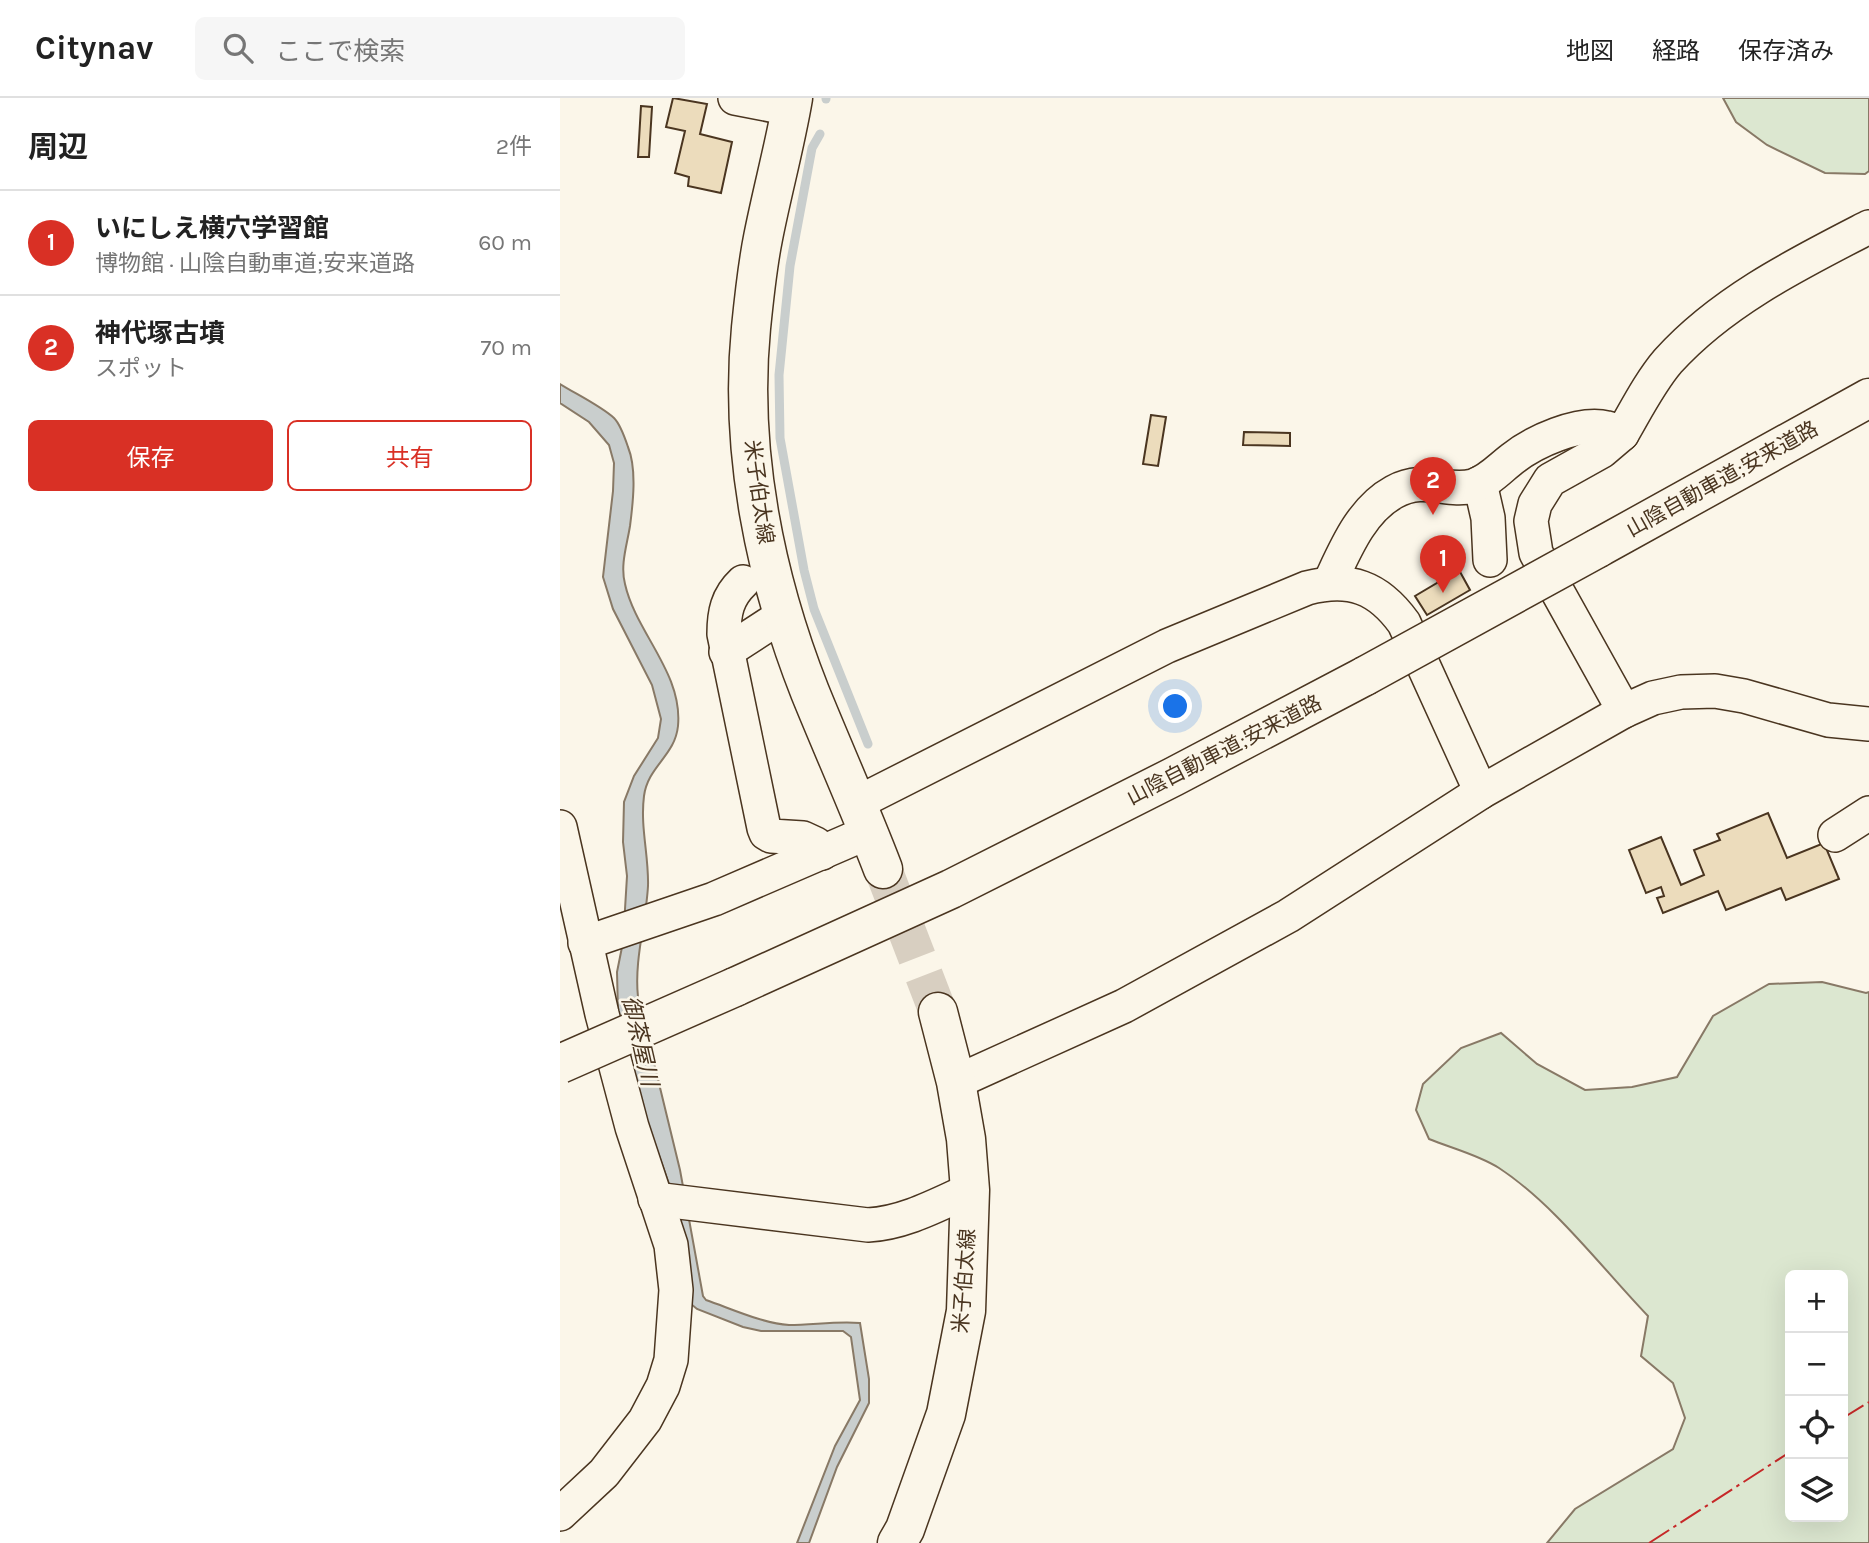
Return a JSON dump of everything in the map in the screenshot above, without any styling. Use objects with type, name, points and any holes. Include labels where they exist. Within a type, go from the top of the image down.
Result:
[{"type":"main road","name":"米子伯太線","points":[[792,103],[762,241],[751,330],[748,385],[755,487],[769,562],[783,615],[809,690],[883,869]]},
{"type":"main road","name":"山陰自動車道;安来道路","points":[[560,1064],[964,882],[1173,777],[1365,676],[1869,398]]},
{"type":"main road","name":"米子伯太線","points":[[897,1543],[905,1528],[946,1414],[966,1311],[970,1190],[966,1139],[956,1082],[938,1012]]},
{"type":"street","points":[[735,98],[792,103]]},
{"type":"street","points":[[1624,711],[1536,553],[1531,521],[1542,490],[1550,480],[1602,451],[1622,434],[1667,363],[1697,332],[1733,304],[1869,227]]},
{"type":"street","points":[[1330,582],[1346,548],[1363,521],[1394,492],[1426,483],[1458,489],[1480,483],[1488,480],[1514,457],[1565,432],[1586,427],[1606,427],[1622,434]]},
{"type":"street","points":[[1480,483],[1488,518],[1490,560]]},
{"type":"street","points":[[743,582],[734,591],[726,608],[723,634],[766,833],[811,841],[822,853]]},
{"type":"street","points":[[585,943],[714,899],[822,853],[863,817],[1167,646],[1307,588],[1330,582],[1356,585],[1378,595],[1404,623],[1481,792]]},
{"type":"street","points":[[726,652],[783,615]]},
{"type":"street","points":[[956,1082],[1124,1006],[1218,955],[1288,916],[1481,792],[1624,711],[1653,698],[1681,692],[1715,691],[1744,696],[1828,720],[1869,724]]},
{"type":"street","points":[[1835,835],[1869,813]]},
{"type":"street","points":[[560,827],[585,943],[632,1127],[672,1201],[671,1245],[677,1290],[671,1360],[663,1386],[645,1420],[604,1473],[560,1514]]},
{"type":"street","points":[[672,1201],[877,1225],[904,1219],[970,1190]]},
{"type":"green space","points":[[1723,98],[1869,98],[1869,171],[1865,174],[1825,173],[1767,145],[1736,122]]},
{"type":"green space","points":[[1822,982],[1869,992],[1869,1543],[1547,1543],[1575,1509],[1673,1449],[1685,1418],[1673,1383],[1641,1356],[1648,1316],[1558,1218],[1519,1183],[1483,1159],[1429,1139],[1416,1110],[1423,1084],[1461,1048],[1501,1033],[1537,1064],[1585,1090],[1632,1087],[1677,1077],[1713,1016],[1769,984]]},
{"type":"water","name":"御茶屋川","points":[[560,384],[614,418],[631,456],[634,486],[624,562],[625,584],[639,619],[666,671],[678,707],[676,736],[646,786],[644,796],[648,886],[637,983],[638,997],[680,1170],[703,1296],[706,1300],[779,1324],[860,1323],[869,1379],[869,1403],[837,1467],[809,1543],[797,1543],[835,1446],[860,1400],[851,1337],[843,1331],[761,1331],[743,1327],[697,1309],[691,1304],[669,1184],[645,1116],[618,1012],[617,972],[623,942],[627,876],[623,842],[624,802],[634,776],[658,738],[661,719],[652,685],[613,609],[603,577],[613,491],[614,463],[609,445],[589,422],[560,403]]},
{"type":"building","points":[[673,98],[707,104],[700,134],[732,142],[721,193],[688,186],[689,177],[675,173],[685,131],[666,127]]},
{"type":"building","points":[[641,106],[652,107],[649,157],[638,157]]},
{"type":"building","points":[[1151,415],[1166,417],[1158,466],[1143,464]]},
{"type":"building","points":[[1244,432],[1290,433],[1290,446],[1243,445]]},
{"type":"building","points":[[1459,570],[1470,590],[1427,615],[1415,596]]},
{"type":"building","points":[[1768,813],[1787,858],[1824,843],[1839,879],[1786,900],[1781,888],[1726,910],[1718,891],[1663,913],[1657,898],[1664,896],[1661,887],[1646,893],[1629,850],[1661,837],[1681,885],[1704,875],[1694,850],[1720,840],[1717,834]]},
{"type":"waterway","points":[[820,134],[812,148],[790,266],[779,375],[780,438],[804,570],[814,609],[868,744]]},
{"type":"tunnel","points":[[883,869],[938,1012]]},
{"type":"power","points":[[1848,1415],[1869,1402]]},
{"type":"power","points":[[1649,1543],[1785,1455]]},
{"type":"place","name":"神代塚古墳","points":[[1433,515]]},
{"type":"place","name":"いにしえ横穴学習館","points":[[1443,593]]}]
